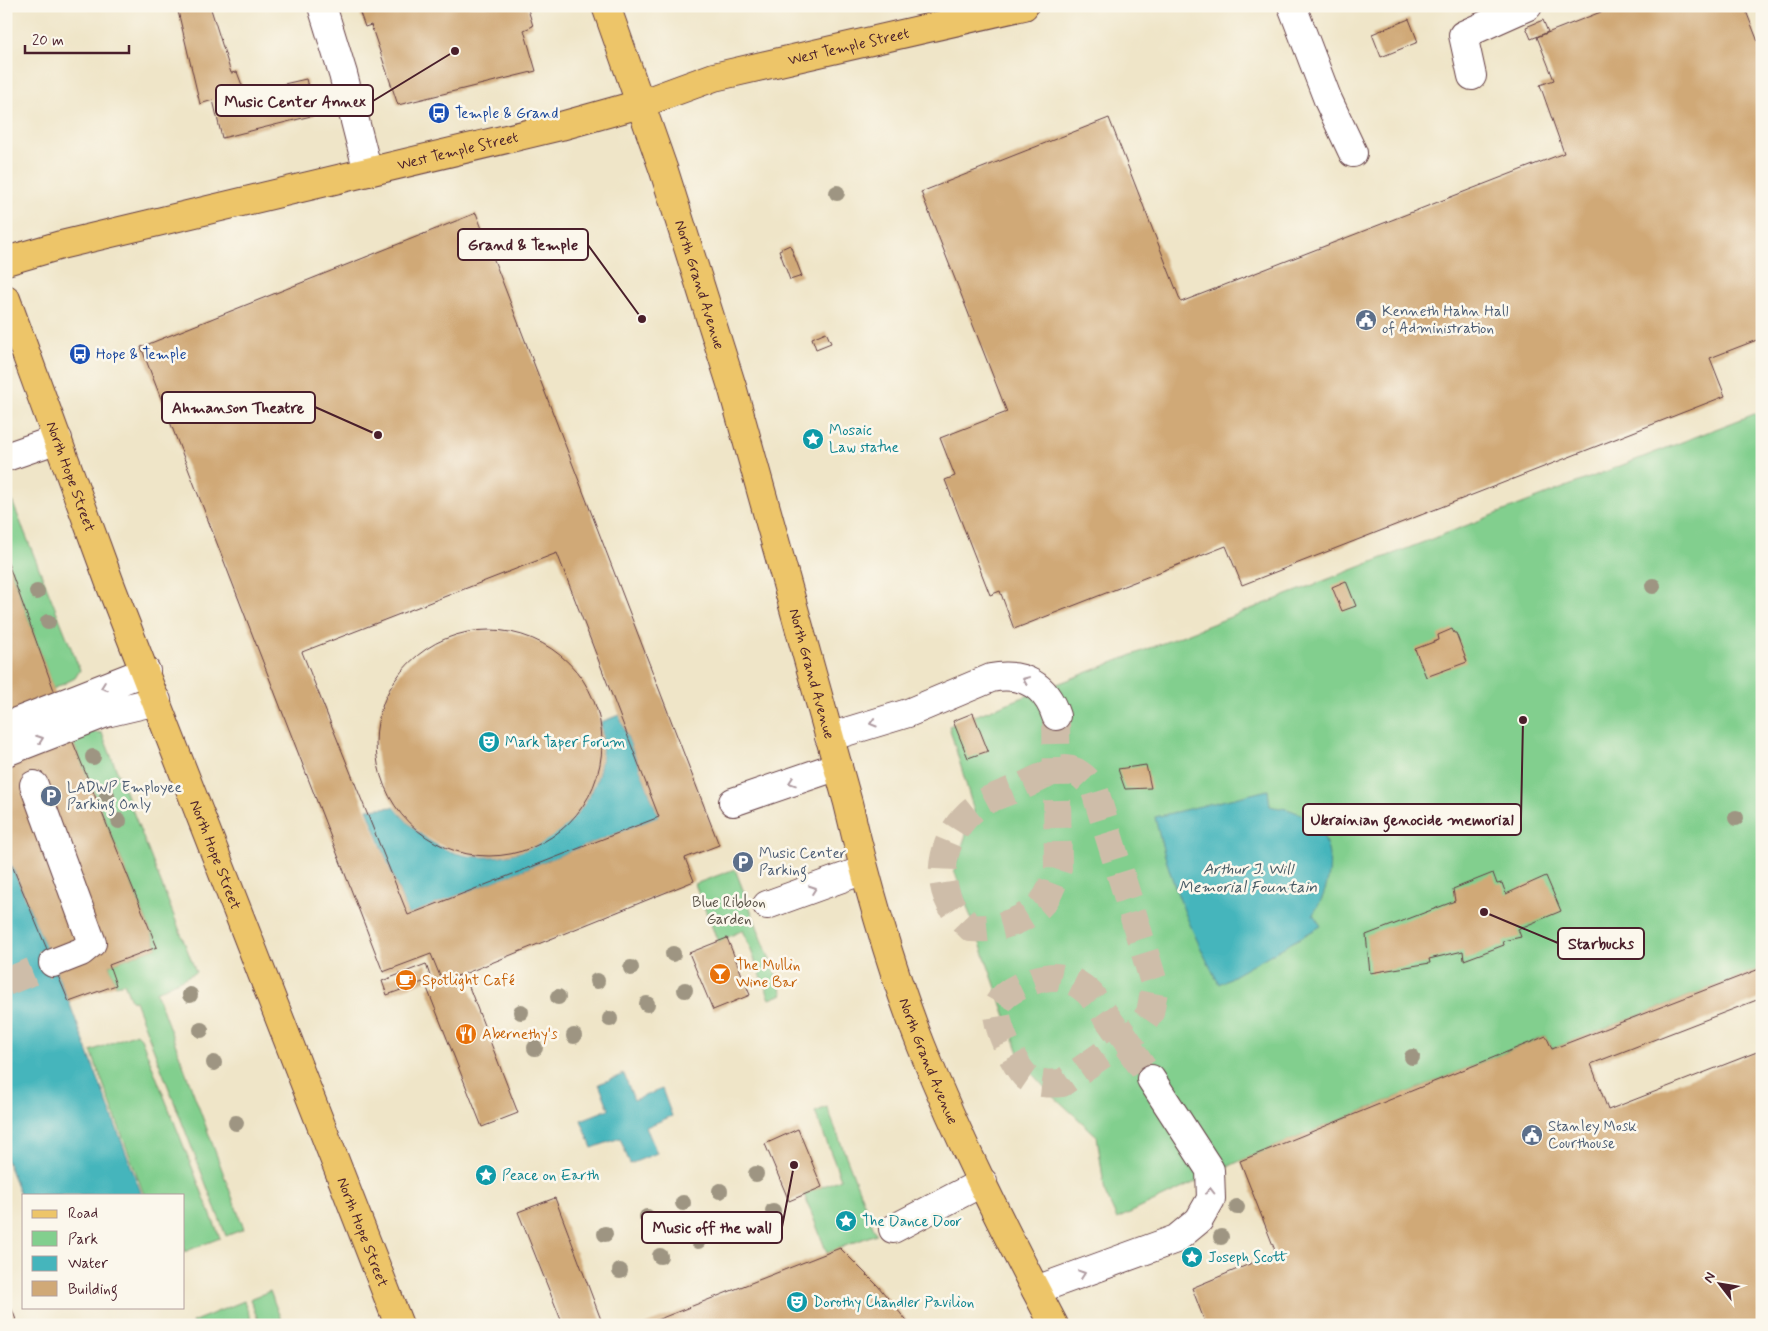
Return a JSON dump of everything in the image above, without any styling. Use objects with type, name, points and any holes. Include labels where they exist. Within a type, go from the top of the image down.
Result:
[{"type":"main road","name":"North Grand Avenue","points":[[606,6],[664,171],[733,390],[838,766],[864,870],[921,1045],[983,1182],[1054,1325]]},
{"type":"main road","name":"West Temple Street","points":[[6,261],[61,245],[561,126],[640,104],[714,77],[1024,6]]},
{"type":"main road","name":"North Hope Street","points":[[6,299],[112,589],[146,672],[399,1325]]},
{"type":"lane","points":[[322,6],[343,74],[368,172]]},
{"type":"lane","points":[[1292,6],[1328,100],[1353,153]]},
{"type":"lane","points":[[1472,76],[1463,35],[1528,6]]},
{"type":"lane","points":[[6,457],[58,439]]},
{"type":"lane","points":[[6,726],[146,672]]},
{"type":"lane","points":[[829,737],[908,713],[991,678],[1005,675],[1019,677],[1032,682],[1052,702],[1056,716]]},
{"type":"lane","points":[[6,752],[106,713],[157,701]]},
{"type":"lane","points":[[733,802],[838,766]]},
{"type":"lane","points":[[34,785],[92,943],[81,952],[53,963]]},
{"type":"lane","points":[[768,905],[864,870]]},
{"type":"lane","points":[[1036,1290],[1176,1239],[1199,1220],[1211,1198],[1210,1170],[1151,1079]]},
{"type":"lane","points":[[893,1228],[983,1182]]},
{"type":"green space","points":[[1762,411],[1762,968],[1552,1049],[1546,1036],[1240,1161],[1117,1219],[1105,1193],[1097,1136],[1049,1092],[1023,1064],[954,870],[974,811],[949,726]]},
{"type":"green space","points":[[6,486],[80,670],[75,678],[53,689],[6,557]]},
{"type":"green space","points":[[94,732],[102,733],[196,972],[156,992],[244,1229],[226,1236],[135,1001],[131,1000],[124,983],[116,985],[109,965],[157,947],[72,740]]},
{"type":"green space","name":"Blue Ribbon Garden","points":[[735,869],[783,994],[770,999],[743,930],[718,942],[695,884]]},
{"type":"green space","points":[[136,1033],[141,1038],[220,1238],[185,1252],[185,1194],[144,1194],[91,1051]]},
{"type":"green space","points":[[827,1107],[876,1234],[827,1253],[804,1194],[841,1179],[815,1112]]},
{"type":"green space","points":[[270,1291],[283,1325],[260,1325],[250,1299]]},
{"type":"green space","points":[[244,1301],[253,1325],[193,1325],[192,1322]]},
{"type":"water","points":[[619,715],[659,817],[408,915],[367,809],[394,807],[427,839],[456,853],[481,857],[505,855],[529,848],[551,836],[571,821],[586,801],[597,779],[600,765],[601,722]]},
{"type":"water","name":"Arthur J. Will Memorial Fountain","points":[[1268,790],[1270,806],[1290,810],[1306,818],[1317,828],[1325,840],[1329,854],[1327,885],[1313,914],[1321,926],[1219,984],[1181,903],[1166,861],[1155,817]]},
{"type":"water","points":[[6,851],[69,1002],[142,1194],[22,1194],[22,1199],[6,1159]]},
{"type":"water","name":"Peace on Earth","points":[[624,1074],[634,1100],[662,1089],[672,1116],[646,1127],[657,1153],[630,1164],[620,1138],[592,1148],[581,1120],[609,1109],[599,1084]]},
{"type":"building","points":[[198,6],[210,6],[231,73],[237,72],[245,93],[306,79],[315,115],[222,138],[213,100],[200,104],[178,11]]},
{"type":"building","points":[[363,6],[527,6],[533,26],[524,30],[536,71],[398,105],[371,25],[365,27],[360,13],[365,11]]},
{"type":"building","name":"Kenneth Hahn Hall of Administration","points":[[1616,6],[1744,6],[1762,52],[1762,338],[1710,358],[1725,396],[1242,585],[1226,546],[1014,629],[1000,591],[990,595],[945,480],[955,476],[940,438],[1007,412],[921,192],[1109,118],[1181,302],[1564,153],[1540,85],[1554,80],[1537,37]]},
{"type":"building","points":[[1409,19],[1418,42],[1381,57],[1372,34]]},
{"type":"building","points":[[1543,20],[1548,32],[1531,39],[1526,27]]},
{"type":"building","points":[[476,213],[719,845],[685,858],[694,881],[464,974],[518,1113],[482,1127],[427,988],[460,975],[442,981],[431,954],[383,972],[141,347]],"holes":[[[557,553],[659,817],[408,915],[302,652]]]},
{"type":"building","points":[[790,245],[802,276],[790,280],[779,250]]},
{"type":"building","points":[[826,332],[831,343],[816,349],[812,338]]},
{"type":"building","name":"LADWP Employee Parking Only","points":[[6,558],[72,740],[157,947],[109,965],[116,985],[69,1002],[6,851]]},
{"type":"building","points":[[1346,581],[1356,606],[1342,611],[1332,587]]},
{"type":"building","points":[[1452,629],[1456,633],[1467,662],[1426,677],[1415,649],[1439,640],[1438,635]]},
{"type":"building","name":"Mark Taper Forum","points":[[478,630],[500,630],[522,634],[542,643],[561,655],[577,671],[589,690],[598,710],[602,743],[598,776],[594,786],[577,815],[561,831],[542,843],[522,852],[500,856],[478,856],[456,852],[436,843],[417,831],[401,815],[389,796],[380,776],[376,754],[376,732],[380,710],[389,690],[401,671],[417,655],[436,643],[456,634]]},
{"type":"building","points":[[973,713],[988,751],[968,758],[953,721]]},
{"type":"building","points":[[1146,765],[1151,788],[1125,789],[1118,769]]},
{"type":"building","points":[[1493,873],[1497,884],[1502,883],[1506,894],[1546,876],[1561,911],[1518,929],[1521,937],[1503,941],[1504,945],[1464,960],[1463,951],[1429,959],[1430,963],[1370,973],[1366,935],[1455,901],[1453,889]]},
{"type":"building","name":"The Mullin Wine Bar","points":[[727,938],[750,995],[713,1010],[689,953]]},
{"type":"building","name":"Spotlight Café","points":[[426,964],[431,979],[387,995],[382,981]]},
{"type":"building","name":"Stanley Mosk Courthouse","points":[[1762,968],[1762,998],[1591,1064],[1608,1110],[1762,1050],[1762,1325],[1206,1325],[1192,1288],[1276,1253],[1240,1161],[1546,1036],[1552,1049]]},
{"type":"building","points":[[798,1129],[822,1187],[789,1201],[765,1144]]},
{"type":"building","points":[[555,1198],[603,1325],[563,1325],[518,1212]]},
{"type":"building","name":"Dorothy Chandler Pavilion","points":[[840,1248],[878,1286],[910,1325],[644,1325]]},
{"type":"building","points":[[6,1294],[18,1325],[6,1325]]},
{"type":"tunnel","points":[[1056,716],[1058,868],[1046,898],[1032,912],[1015,921],[989,928],[971,928],[955,911],[947,897],[943,882],[943,866],[946,851],[960,823],[971,811],[988,800],[1042,776],[1054,772],[1060,770],[1070,769],[1085,778],[1094,788],[1155,986],[1150,1013],[1138,1030],[1062,1083],[1037,1082],[1029,1079],[1018,1066],[1006,1044],[998,1020],[998,1004],[1002,998],[1017,987],[1046,978],[1055,977],[1070,981],[1081,986],[1091,995],[1151,1079]]},
{"type":"tunnel","points":[[6,982],[53,963]]},
{"type":"place","name":"Music Center Annex","points":[[455,51]]},
{"type":"place","name":"Temple & Grand","points":[[439,113]]},
{"type":"place","name":"Grand & Temple","points":[[642,319]]},
{"type":"place","name":"Kenneth Hahn Hall of Administration","points":[[1366,320]]},
{"type":"place","name":"Hope & Temple","points":[[80,354]]},
{"type":"place","name":"Ahmanson Theatre","points":[[378,435]]},
{"type":"place","name":"Mosaic Law statue","points":[[813,439]]},
{"type":"place","name":"Ukrainian genocide memorial","points":[[1523,720]]},
{"type":"place","name":"Mark Taper Forum","points":[[489,742]]},
{"type":"place","name":"LADWP Employee Parking Only","points":[[51,796]]},
{"type":"place","name":"Music Center Parking","points":[[743,862]]},
{"type":"place","name":"Starbucks","points":[[1484,912]]},
{"type":"place","name":"The Mullin Wine Bar","points":[[720,974]]},
{"type":"place","name":"Spotlight Café","points":[[406,980]]},
{"type":"place","name":"Abernethy's","points":[[466,1034]]},
{"type":"place","name":"Stanley Mosk Courthouse","points":[[1532,1135]]},
{"type":"place","name":"Music off the wall","points":[[794,1165]]},
{"type":"place","name":"Peace on Earth","points":[[486,1175]]},
{"type":"place","name":"The Dance Door","points":[[846,1221]]},
{"type":"place","name":"Joseph Scott","points":[[1192,1257]]},
{"type":"place","name":"Dorothy Chandler Pavilion","points":[[797,1302]]}]
